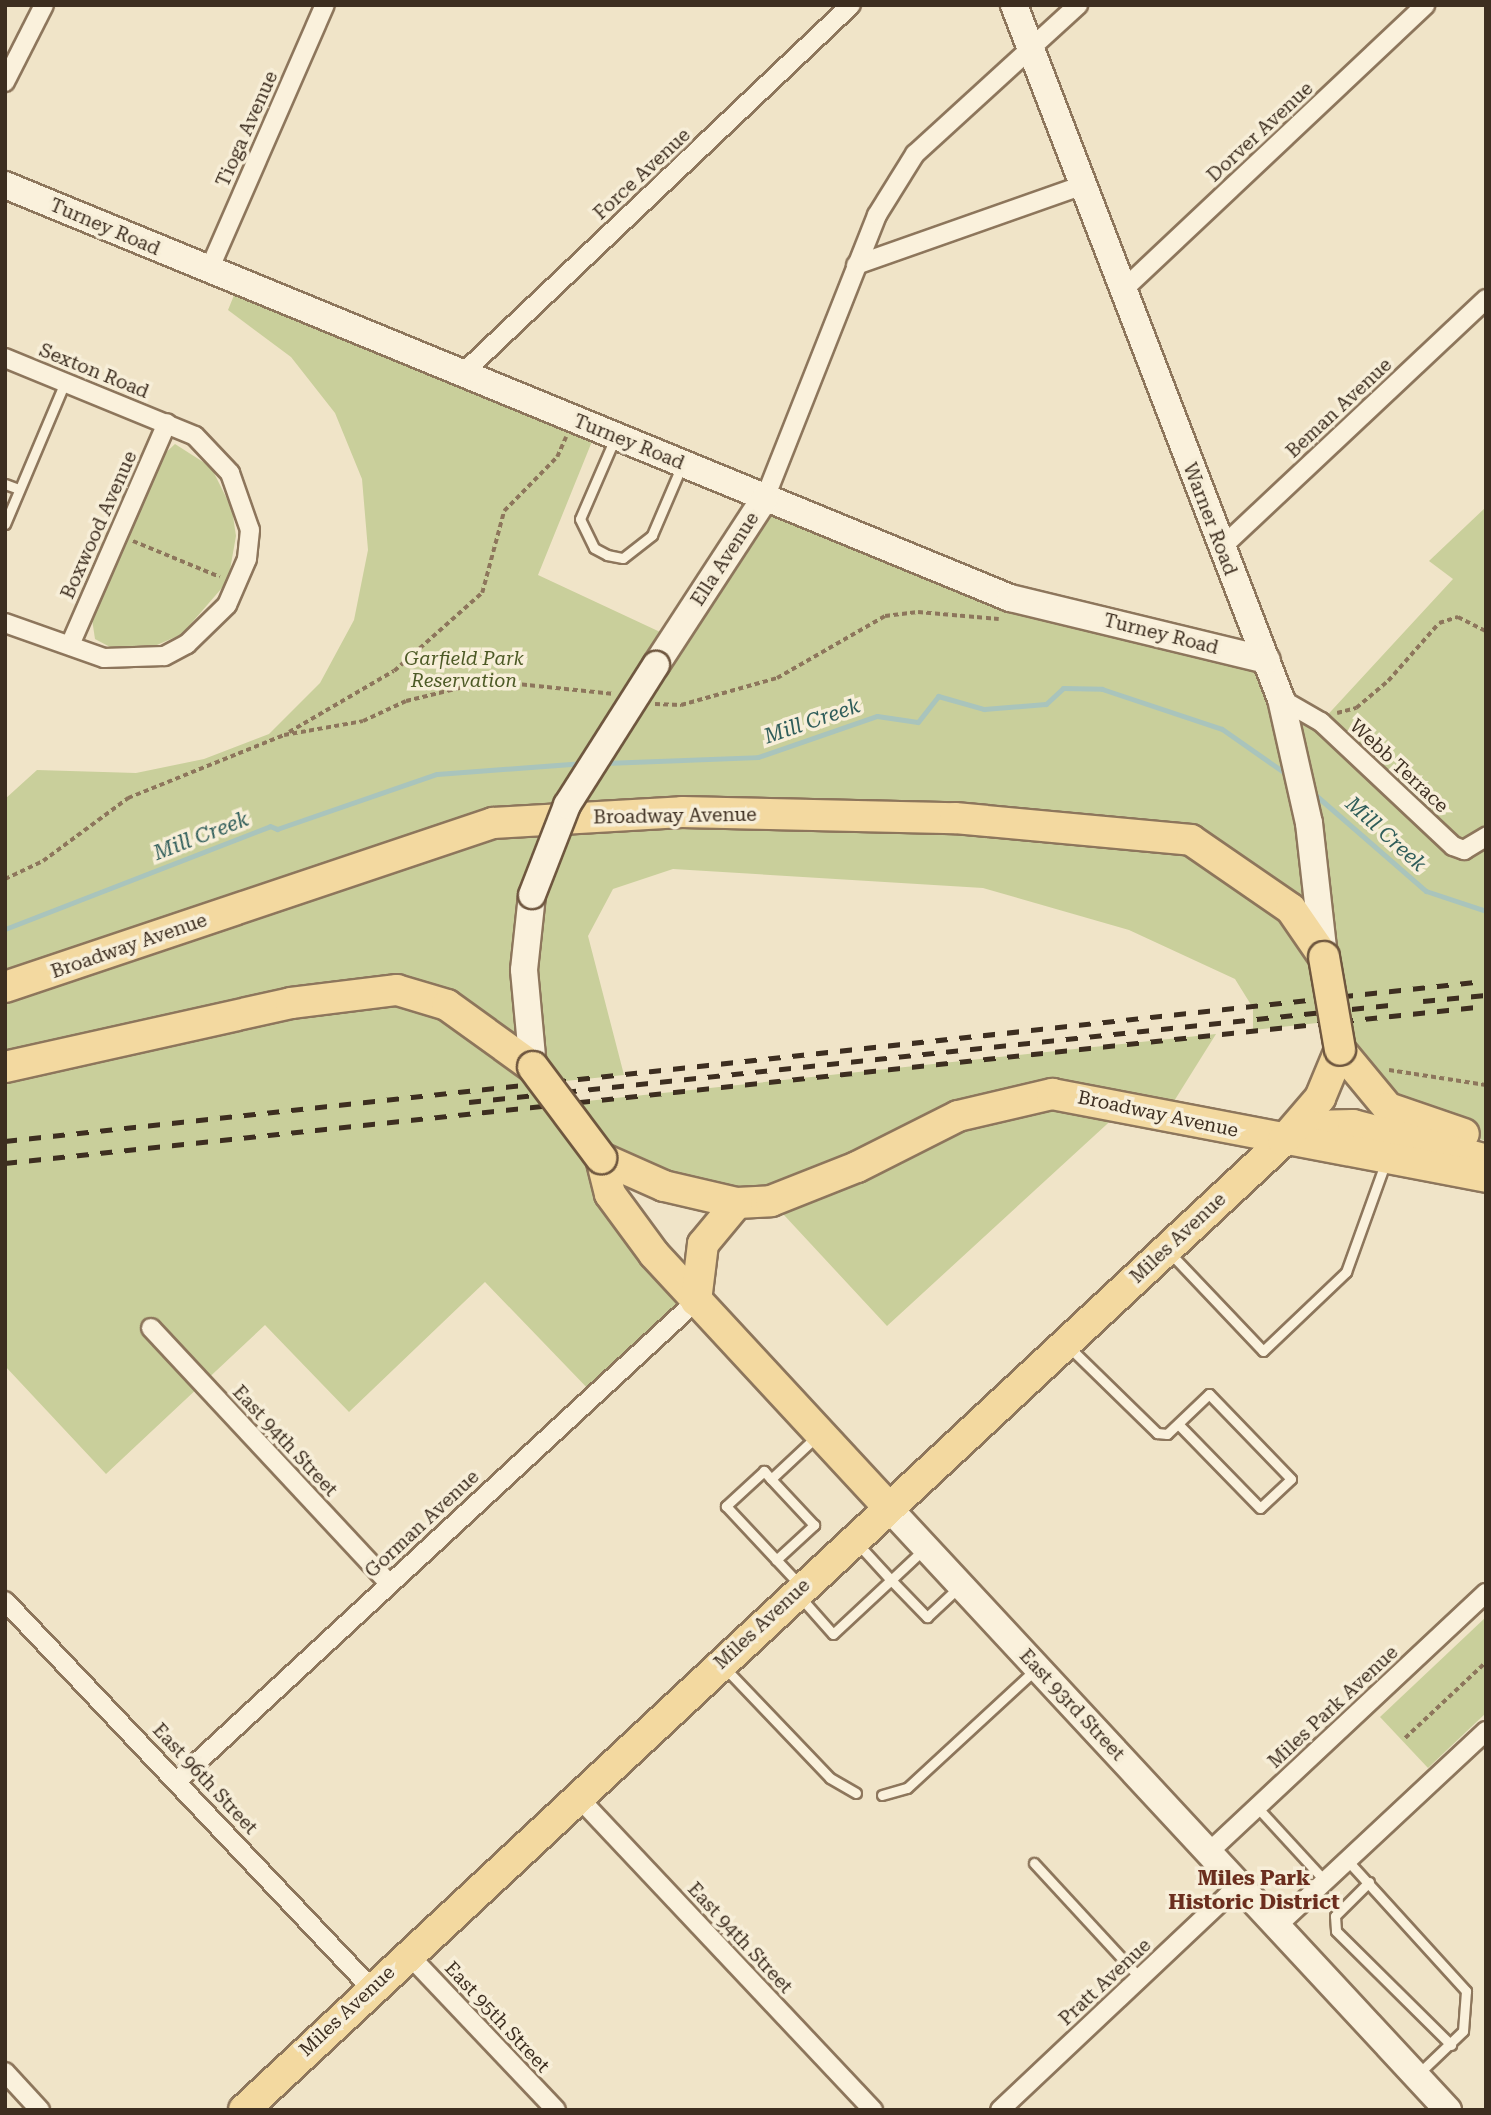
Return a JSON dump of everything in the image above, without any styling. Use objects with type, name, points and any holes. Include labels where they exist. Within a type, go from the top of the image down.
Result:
[{"type":"main road","name":"Warner Road","points":[[1014,5],[1080,186],[1124,289],[1220,548],[1281,699],[1298,758],[1317,877],[1324,957],[1340,1050]]},
{"type":"main road","name":"Turney Road","points":[[5,185],[1010,598],[1267,660]]},
{"type":"main road","name":"Ella Avenue","points":[[533,1067],[524,970],[533,895],[567,805],[765,498]]},
{"type":"main road","name":"Broadway Avenue","points":[[5,987],[493,823],[682,812],[955,818],[1191,840],[1291,909],[1324,957]]},
{"type":"main road","name":"Broadway Avenue","points":[[5,1068],[291,1003],[397,990],[447,1005],[533,1067],[601,1158],[664,1186],[737,1203],[771,1201],[815,1186],[958,1116],[1052,1094],[1104,1100],[1283,1141],[1486,1177]]},
{"type":"main road","points":[[1283,1141],[1320,1098],[1340,1050],[1388,1108],[1486,1141]]},
{"type":"main road","points":[[1283,1141],[1330,1123],[1486,1160]]},
{"type":"main road","name":"Miles Avenue","points":[[244,2110],[371,1988],[1283,1141]]},
{"type":"main road","name":"East 93rd Street","points":[[601,1158],[610,1194],[696,1301],[821,1432],[1448,2110]]},
{"type":"main road","points":[[696,1301],[703,1244],[737,1203]]},
{"type":"street","points":[[5,82],[44,5]]},
{"type":"street","name":"Tioga Avenue","points":[[209,270],[325,5]]},
{"type":"street","name":"Force Avenue","points":[[462,373],[851,5]]},
{"type":"street","name":"Ella Avenue","points":[[765,498],[877,215],[915,154],[1078,5]]},
{"type":"street","name":"Dorver Avenue","points":[[1124,289],[1425,5]]},
{"type":"street","points":[[856,265],[1080,186]]},
{"type":"street","name":"Beman Avenue","points":[[1220,548],[1486,299]]},
{"type":"street","name":"Sexton Road","points":[[5,358],[167,423],[212,450],[236,486],[250,530],[240,581],[209,626],[164,656],[104,657],[5,623]]},
{"type":"street","name":"Boxwood Avenue","points":[[70,645],[167,423]]},
{"type":"street","name":"Webb Terrace","points":[[1281,699],[1321,722],[1453,846],[1464,850],[1486,837]]},
{"type":"street","name":"Gorman Avenue","points":[[178,1780],[696,1301]]},
{"type":"street","name":"East 94th Street","points":[[151,1328],[390,1583]]},
{"type":"street","name":"Miles Park Avenue","points":[[1209,1852],[1486,1592]]},
{"type":"street","name":"East 96th Street","points":[[5,1601],[178,1780],[371,1988]]},
{"type":"street","points":[[1277,1926],[1486,1731]]},
{"type":"street","name":"East 94th Street","points":[[577,1796],[873,2110]]},
{"type":"street","name":"Pratt Avenue","points":[[1000,2110],[1239,1885]]},
{"type":"street","name":"East 95th Street","points":[[408,1954],[555,2110]]},
{"type":"street","points":[[5,2072],[40,2110]]},
{"type":"lane","points":[[5,524],[65,382]]},
{"type":"lane","points":[[616,437],[580,519],[589,542],[607,555],[623,558],[652,535],[682,464]]},
{"type":"lane","points":[[5,484],[19,489]]},
{"type":"lane","points":[[1167,1249],[1263,1351],[1346,1272],[1387,1160]]},
{"type":"lane","points":[[1065,1343],[1157,1433],[1167,1434],[1209,1394],[1291,1479],[1260,1508],[1178,1424]]},
{"type":"lane","points":[[771,1479],[821,1432]]},
{"type":"lane","points":[[776,1560],[814,1525],[764,1471],[726,1506],[776,1560],[833,1634],[925,1547]]},
{"type":"lane","points":[[853,1539],[927,1617],[961,1586]]},
{"type":"lane","points":[[720,1663],[830,1778],[856,1793]]},
{"type":"lane","points":[[882,1795],[907,1788],[1037,1668]]},
{"type":"lane","points":[[1257,1807],[1325,1881]]},
{"type":"lane","points":[[1348,1860],[1466,1991],[1462,2031],[1451,2045],[1417,2076]]},
{"type":"lane","points":[[1034,1863],[1140,1978]]},
{"type":"lane","points":[[1368,1882],[1335,1916],[1336,1931],[1451,2045]]},
{"type":"path","points":[[284,735],[394,671],[482,593],[504,511],[557,457],[575,420]]},
{"type":"path","points":[[128,539],[228,581]]},
{"type":"path","points":[[1331,713],[1342,714],[1372,695],[1438,624],[1458,617],[1486,631]]},
{"type":"path","points":[[1385,1068],[1486,1085]]},
{"type":"path","points":[[1405,1738],[1486,1662]]},
{"type":"green space","name":"Garfield Park Reservation","points":[[239,283],[597,429],[538,575],[673,638],[765,498],[1010,598],[1267,660],[1281,699],[1321,722],[1453,579],[1429,561],[1486,507],[1486,1141],[1388,1108],[1335,1021],[1253,1030],[1253,1008],[1235,979],[1129,930],[983,888],[673,869],[613,889],[588,936],[624,1075],[546,1083],[559,1104],[1216,1034],[1166,1114],[1118,1114],[887,1326],[771,1201],[602,1159],[696,1301],[593,1394],[485,1282],[349,1412],[265,1325],[106,1474],[5,1366],[5,799],[37,770],[136,773],[204,759],[269,734],[320,683],[354,620],[368,550],[362,479],[335,413],[291,357],[228,310]]},
{"type":"green space","points":[[175,444],[211,467],[232,509],[236,536],[228,581],[182,634],[157,645],[110,647],[95,639],[92,619],[160,458]]},
{"type":"green space","points":[[1486,1617],[1486,1713],[1428,1768],[1380,1717]]},
{"type":"waterway","name":"Mill Creek","points":[[605,763],[758,757],[877,716],[918,722],[938,696],[984,709],[1046,704],[1063,688],[1102,689],[1222,729],[1289,776]]},
{"type":"waterway","name":"Mill Creek","points":[[5,929],[270,826],[277,829],[437,774],[585,763]]},
{"type":"waterway","name":"Mill Creek","points":[[1312,792],[1426,891],[1486,911]]},
{"type":"railway","points":[[5,1141],[1486,981]]},
{"type":"railway","points":[[1423,1001],[1486,995]]},
{"type":"railway","points":[[469,1102],[1399,1004]]},
{"type":"railway","points":[[5,1163],[1486,1006]]},
{"type":"district","name":"Miles Park Historic District","points":[[1254,1890]]}]
